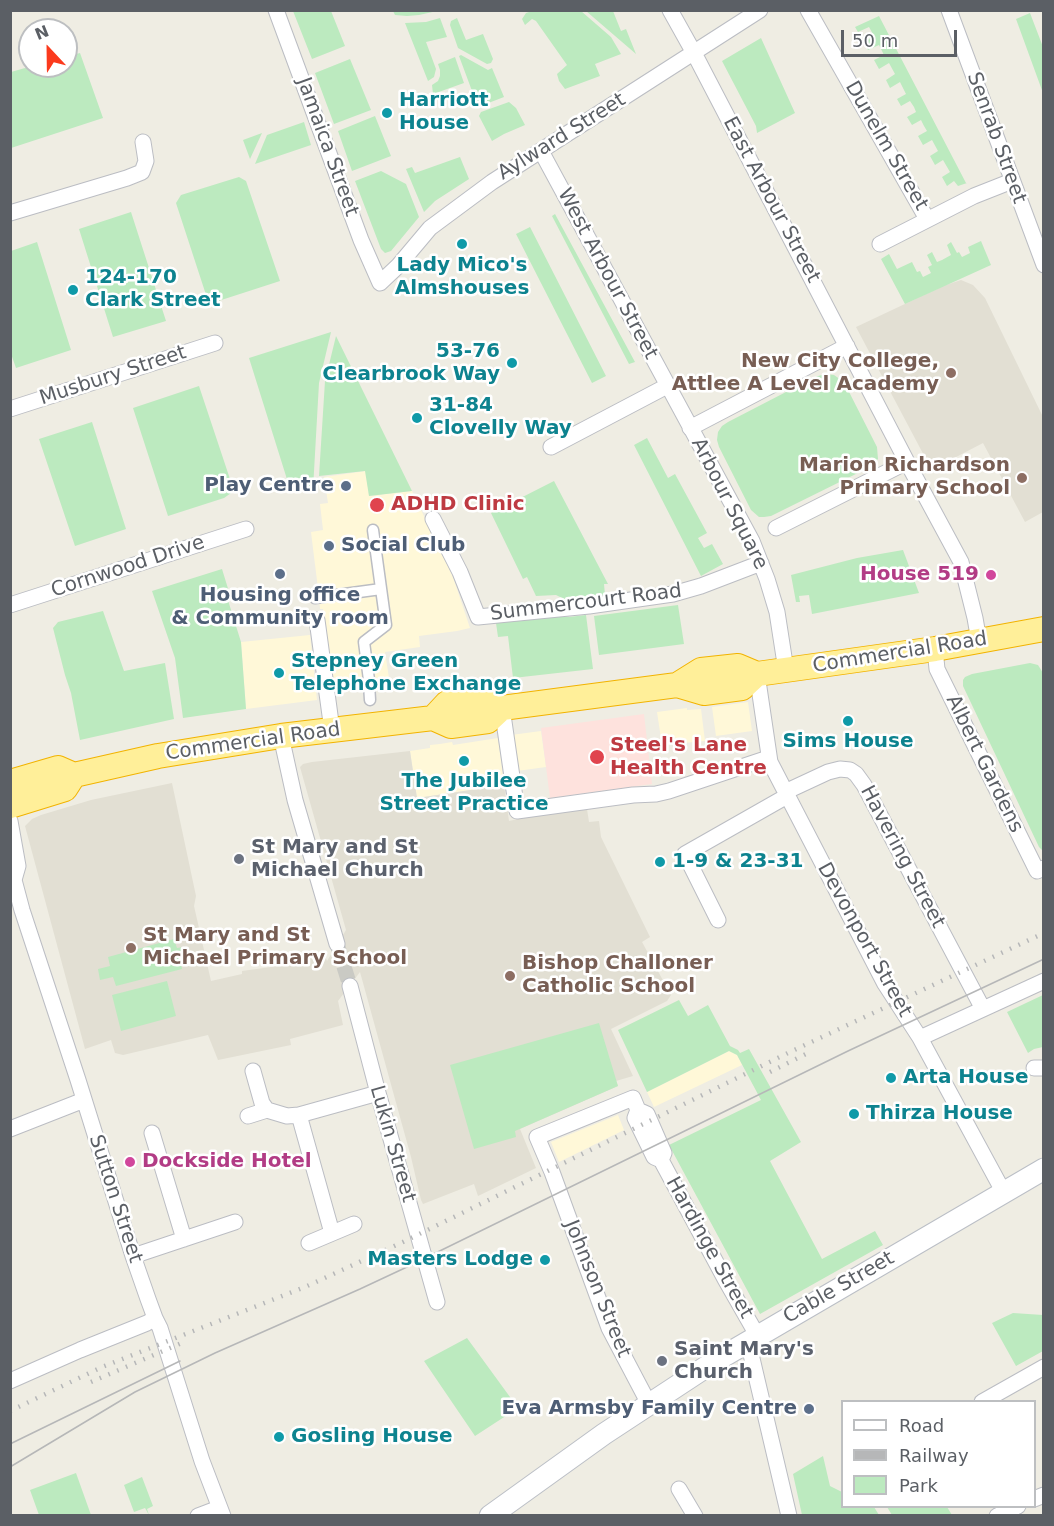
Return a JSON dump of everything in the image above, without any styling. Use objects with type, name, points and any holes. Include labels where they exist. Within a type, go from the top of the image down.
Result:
[{"type":"highway","name":"Commercial Road","points":[[10,782],[57,768],[74,775],[158,756],[281,736],[433,718],[447,703],[483,699],[502,708],[677,685],[701,670],[738,666],[757,674],[934,649],[1044,629]]},
{"type":"highway","name":"Commercial Road","points":[[10,806],[65,789],[74,775]]},
{"type":"main road","name":"Cable Street","points":[[490,1515],[649,1404],[751,1339],[1044,1169]]},
{"type":"street","name":"Jamaica Street","points":[[276,10],[357,230],[380,283]]},
{"type":"street","name":"East Arbour Street","points":[[670,10],[847,346]]},
{"type":"street","name":"Aylward Street","points":[[380,283],[398,266],[430,228],[492,182],[760,10]]},
{"type":"street","name":"Dunelm Street","points":[[808,10],[927,219]]},
{"type":"street","name":"Senrab Street","points":[[949,10],[1044,265]]},
{"type":"street","points":[[10,213],[142,172],[146,161],[143,142]]},
{"type":"street","name":"West Arbour Street","points":[[541,151],[690,428]]},
{"type":"street","points":[[880,244],[974,196],[1012,181]]},
{"type":"street","name":"Musbury Street","points":[[10,409],[215,343]]},
{"type":"street","points":[[847,346],[960,562],[979,641]]},
{"type":"street","name":"Arbour Square","points":[[786,670],[777,612],[761,563],[752,541],[690,428],[847,346]]},
{"type":"street","points":[[551,447],[667,386]]},
{"type":"street","name":"Arbour Square","points":[[776,528],[907,462]]},
{"type":"street","name":"Summercourt Road","points":[[433,519],[460,572],[478,617],[589,606],[673,594],[761,563]]},
{"type":"street","name":"Cornwood Drive","points":[[10,605],[246,529]]},
{"type":"street","points":[[370,700],[364,642],[386,625],[373,530]]},
{"type":"street","points":[[315,598],[381,589]]},
{"type":"street","points":[[317,620],[332,730]]},
{"type":"street","name":"Albert Gardens","points":[[934,649],[937,669],[1036,871],[1044,868]]},
{"type":"street","name":"Devonport Street","points":[[757,674],[768,758],[885,984],[920,1038],[1004,1193]]},
{"type":"street","points":[[502,708],[517,811],[656,794],[768,758]]},
{"type":"street","points":[[281,736],[295,800],[337,944]]},
{"type":"street","name":"Havering Street","points":[[786,794],[828,772],[840,769],[850,770],[856,774],[864,784],[983,1009]]},
{"type":"street","points":[[718,920],[685,854],[786,794]]},
{"type":"street","name":"Sutton Street","points":[[10,820],[18,866],[12,879],[133,1256],[160,1328],[202,1461],[221,1512]]},
{"type":"street","points":[[920,1038],[1044,981]]},
{"type":"street","name":"Lukin Street","points":[[350,986],[437,1302]]},
{"type":"street","points":[[253,1071],[262,1103],[267,1110]]},
{"type":"street","points":[[248,1116],[267,1110],[287,1116],[299,1115],[378,1093]]},
{"type":"street","points":[[10,1129],[84,1100]]},
{"type":"street","name":"Hardinge Street","points":[[636,1104],[635,1118],[654,1157],[661,1160],[725,1279],[751,1339],[750,1350],[789,1515]]},
{"type":"street","name":"Johnson Street","points":[[636,1104],[537,1137],[609,1328],[649,1404]]},
{"type":"street","points":[[299,1115],[332,1233]]},
{"type":"street","points":[[152,1133],[184,1239]]},
{"type":"street","points":[[133,1256],[235,1222]]},
{"type":"street","points":[[309,1243],[354,1224]]},
{"type":"street","points":[[10,1381],[155,1318]]},
{"type":"street","points":[[984,1400],[1044,1367]]},
{"type":"street","points":[[679,1489],[695,1515]]},
{"type":"street","points":[[997,1515],[1013,1508]]},
{"type":"street","points":[[198,1515],[221,1512]]},
{"type":"shaded area","name":"New City College, Attlee A Level Academy","points":[[961,280],[973,285],[985,298],[1043,417],[1043,512],[1025,522],[983,443],[935,468],[928,463],[856,327],[943,286]]},
{"type":"shaded area","points":[[366,471],[369,496],[412,491],[453,577],[470,628],[419,636],[420,647],[385,652],[389,678],[373,680],[373,683],[333,689],[311,532],[323,530],[320,504],[328,503],[324,477]]},
{"type":"shaded area","name":"Stepney Green Telephone Exchange","points":[[310,635],[317,700],[246,709],[241,642]]},
{"type":"shaded area","points":[[748,702],[752,731],[716,736],[712,707]]},
{"type":"shaded area","points":[[687,708],[687,710],[701,709],[705,741],[662,745],[657,712]]},
{"type":"shaded area","name":"Steel's Lane Health Centre","points":[[644,714],[652,784],[550,798],[541,728]]},
{"type":"shaded area","points":[[541,731],[546,767],[517,771],[511,735]]},
{"type":"shaded area","name":"The Jubilee Street Practice","points":[[498,738],[504,785],[417,798],[410,751],[430,748],[430,745],[452,742],[453,745]]},
{"type":"shaded area","name":"Bishop Challoner Catholic School","points":[[410,751],[417,798],[504,785],[509,821],[587,809],[589,822],[599,821],[601,837],[650,937],[642,942],[671,995],[667,1001],[611,1029],[633,1076],[616,1081],[618,1086],[520,1129],[536,1168],[478,1196],[474,1184],[423,1204],[360,972],[338,1001],[343,1025],[290,1039],[291,1045],[218,1060],[208,1035],[123,1055],[115,1053],[111,1040],[85,1049],[25,826],[32,819],[41,815],[91,800],[172,783],[196,896],[194,906],[211,981],[242,974],[242,971],[271,967],[324,953],[327,961],[346,930],[300,767],[312,762]]},
{"type":"shaded area","points":[[729,1051],[737,1055],[742,1065],[654,1107],[647,1092]]},
{"type":"shaded area","points":[[618,1115],[624,1130],[559,1162],[551,1142]]},
{"type":"green space","points":[[293,11],[331,11],[345,46],[312,59]]},
{"type":"green space","points":[[393,11],[437,11],[407,16],[395,15]]},
{"type":"green space","points":[[581,11],[611,37],[621,54],[595,64],[600,76],[565,89],[557,74],[567,65],[536,21],[532,19],[525,25],[522,19],[526,13]]},
{"type":"green space","points":[[586,11],[613,11],[621,31],[626,29],[636,54]]},
{"type":"green space","points":[[1030,13],[1043,47],[1043,93],[1016,19]]},
{"type":"green space","points":[[879,16],[967,183],[958,186],[954,181],[947,186],[942,177],[950,172],[943,160],[935,165],[930,156],[938,151],[932,140],[923,145],[918,136],[927,131],[921,120],[912,125],[907,117],[916,112],[914,107],[910,101],[901,106],[897,99],[906,94],[900,82],[890,88],[886,80],[895,74],[889,63],[879,69],[874,60],[884,55],[879,45],[868,50],[864,42],[874,36],[869,27],[858,32],[855,27]]},
{"type":"green space","points":[[440,18],[447,37],[426,42],[436,69],[434,77],[428,81],[405,23],[426,22]]},
{"type":"green space","points":[[457,18],[466,40],[483,34],[493,59],[491,63],[487,64],[458,48],[450,25],[451,21]]},
{"type":"green space","points":[[761,38],[795,113],[757,133],[756,126],[722,61]]},
{"type":"green space","points":[[80,53],[103,118],[11,148],[11,72],[18,70],[18,78],[78,78],[78,54]]},
{"type":"green space","points":[[459,56],[488,70],[492,68],[504,97],[478,107]]},
{"type":"green space","points":[[455,57],[464,83],[433,94],[432,85],[438,81],[440,76],[438,64]]},
{"type":"green space","points":[[350,59],[371,110],[334,124],[315,73]]},
{"type":"green space","points":[[509,102],[516,108],[525,125],[492,141],[479,116],[481,112]]},
{"type":"green space","points":[[375,116],[391,156],[352,171],[338,131]]},
{"type":"green space","points":[[304,122],[311,145],[255,164],[267,135]]},
{"type":"green space","points":[[262,133],[250,159],[243,140]]},
{"type":"green space","points":[[460,157],[469,179],[435,201],[424,212],[406,169],[412,167],[415,173]]},
{"type":"green space","points":[[381,171],[406,184],[419,217],[391,251],[385,253],[381,249],[355,181]]},
{"type":"green space","points":[[239,177],[246,181],[280,281],[209,304],[176,203],[181,195]]},
{"type":"green space","points":[[131,212],[166,321],[113,337],[79,229]]},
{"type":"green space","points":[[555,214],[635,362],[629,364],[552,216]]},
{"type":"green space","points":[[530,227],[606,376],[592,383],[516,234]]},
{"type":"green space","points":[[981,241],[991,265],[905,304],[881,259],[889,254],[897,269],[912,262],[917,272],[920,271],[923,277],[931,273],[928,267],[932,265],[927,255],[932,252],[937,262],[942,260],[951,255],[947,245],[951,242],[962,257],[970,253],[968,247]]},
{"type":"green space","points":[[37,242],[71,350],[16,368],[10,351],[11,251]]},
{"type":"green space","points":[[331,332],[319,383],[313,489],[291,492],[249,358]]},
{"type":"green space","points":[[336,336],[412,491],[369,496],[365,471],[319,476],[325,381]]},
{"type":"green space","points":[[825,374],[834,375],[844,382],[877,447],[878,459],[870,467],[771,516],[759,517],[751,510],[719,447],[718,432],[728,422]]},
{"type":"green space","points":[[199,386],[234,491],[224,498],[168,516],[133,408]]},
{"type":"green space","points":[[92,422],[126,529],[75,546],[39,439]]},
{"type":"green space","points":[[647,438],[668,478],[675,474],[707,533],[698,538],[704,548],[712,544],[723,564],[701,576],[634,445]]},
{"type":"green space","points":[[554,481],[608,584],[604,584],[605,595],[564,599],[556,595],[536,596],[527,577],[523,579],[491,513]]},
{"type":"green space","points":[[903,550],[919,593],[812,614],[809,595],[799,596],[800,602],[796,602],[791,575],[857,558]]},
{"type":"green space","points":[[222,569],[230,595],[227,597],[241,642],[246,709],[183,718],[175,658],[152,591]]},
{"type":"green space","points":[[678,605],[684,644],[599,655],[594,616]]},
{"type":"green space","points":[[103,611],[124,671],[165,663],[174,719],[80,740],[71,693],[53,628],[58,622]]},
{"type":"green space","points":[[553,615],[569,617],[586,615],[593,669],[513,678],[508,636],[498,637],[496,623]]},
{"type":"green space","points":[[1030,663],[1038,665],[1043,673],[1043,851],[1039,847],[963,686],[965,677],[972,674]]},
{"type":"green space","points":[[174,939],[177,948],[183,947],[186,958],[180,960],[182,969],[116,986],[113,977],[100,980],[98,969],[110,966],[108,957]]},
{"type":"green space","points":[[167,981],[176,1016],[121,1031],[112,995]]},
{"type":"green space","points":[[1043,995],[1043,1047],[1028,1053],[1007,1012]]},
{"type":"green space","points":[[679,1000],[688,1016],[708,1005],[730,1046],[740,1053],[749,1049],[801,1142],[770,1161],[822,1259],[875,1231],[883,1245],[760,1314],[669,1145],[761,1100],[737,1055],[729,1051],[647,1092],[618,1030]]},
{"type":"green space","points":[[599,1023],[618,1086],[515,1131],[516,1137],[474,1149],[450,1065]]},
{"type":"green space","points":[[1013,1313],[1043,1315],[1043,1351],[1016,1366],[992,1323]]},
{"type":"green space","points":[[467,1338],[518,1408],[475,1436],[424,1361]]},
{"type":"green space","points":[[823,1456],[830,1486],[841,1492],[841,1508],[875,1508],[879,1515],[802,1515],[793,1474]]},
{"type":"green space","points":[[76,1473],[91,1515],[39,1515],[30,1490]]},
{"type":"green space","points":[[142,1477],[153,1506],[147,1509],[149,1515],[145,1508],[134,1512],[124,1485]]},
{"type":"green space","points":[[888,1508],[948,1508],[952,1515],[892,1515]]},
{"type":"tunnel","points":[[337,944],[350,986]]},
{"type":"tram line","points":[[10,1467],[135,1392],[215,1353],[407,1267],[848,1051],[1044,959]]},
{"type":"tram line","points":[[10,1444],[180,1361]]},
{"type":"railway","points":[[10,1411],[102,1367],[305,1287],[403,1242],[790,1052],[1044,933]]},
{"type":"railway","points":[[770,1072],[810,1052]]},
{"type":"railway","points":[[91,1382],[184,1342]]},
{"type":"place","name":"Harriott House","points":[[387,113]]},
{"type":"place","name":"Lady Mico's Almshouses","points":[[462,244]]},
{"type":"place","name":"124-170 Clark Street","points":[[73,290]]},
{"type":"place","name":"53-76 Clearbrook Way","points":[[512,363]]},
{"type":"place","name":"New City College, Attlee A Level Academy","points":[[951,373]]},
{"type":"place","name":"31-84 Clovelly Way","points":[[417,418]]},
{"type":"place","name":"Marion Richardson Primary School","points":[[1022,478]]},
{"type":"place","name":"Play Centre","points":[[346,486]]},
{"type":"place","name":"ADHD Clinic","points":[[377,505]]},
{"type":"place","name":"Social Club","points":[[329,546]]},
{"type":"place","name":"Housing office & Community room","points":[[280,574]]},
{"type":"place","name":"House 519","points":[[991,575]]},
{"type":"place","name":"Stepney Green Telephone Exchange","points":[[279,673]]},
{"type":"place","name":"Sims House","points":[[848,721]]},
{"type":"place","name":"Steel's Lane Health Centre","points":[[597,757]]},
{"type":"place","name":"The Jubilee Street Practice","points":[[464,761]]},
{"type":"place","name":"St Mary and St Michael Church","points":[[239,859]]},
{"type":"place","name":"1-9 & 23-31","points":[[660,862]]},
{"type":"place","name":"St Mary and St Michael Primary School","points":[[131,948]]},
{"type":"place","name":"Bishop Challoner Catholic School","points":[[510,976]]},
{"type":"place","name":"Arta House","points":[[891,1078]]},
{"type":"place","name":"Thirza House","points":[[854,1114]]},
{"type":"place","name":"Dockside Hotel","points":[[130,1162]]},
{"type":"place","name":"Masters Lodge","points":[[545,1260]]},
{"type":"place","name":"Saint Mary's Church","points":[[662,1361]]},
{"type":"place","name":"Eva Armsby Family Centre","points":[[809,1409]]},
{"type":"place","name":"Gosling House","points":[[279,1437]]}]
